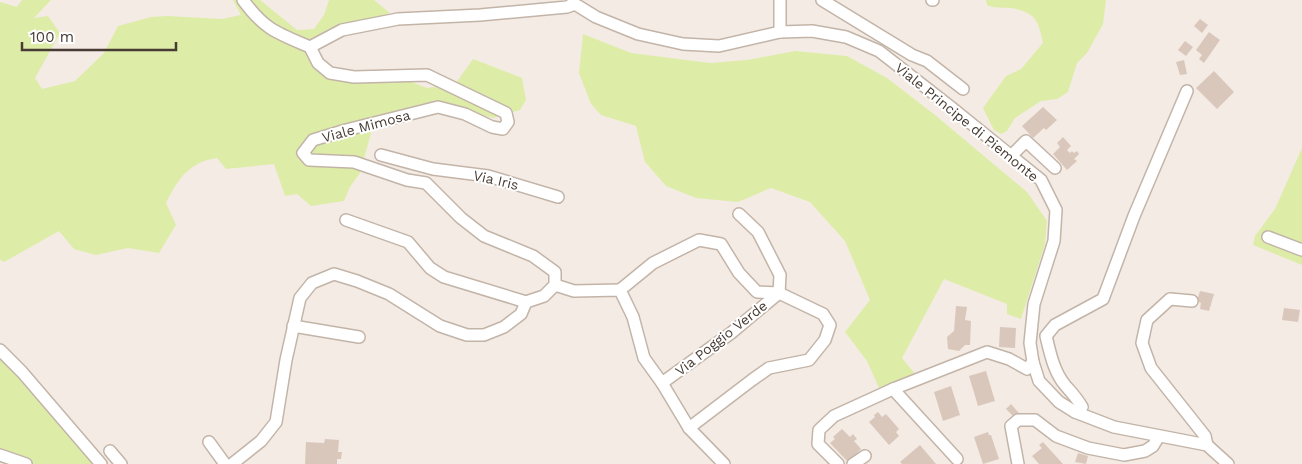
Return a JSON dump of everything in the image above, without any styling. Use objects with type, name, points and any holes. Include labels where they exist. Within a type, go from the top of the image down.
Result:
[{"type":"street","points":[[243,0],[256,18],[272,31],[310,47],[342,30],[398,19],[480,15],[567,7],[574,2]]},
{"type":"street","points":[[780,0],[780,32]]},
{"type":"street","points":[[822,0],[912,55],[927,61],[963,89]]},
{"type":"street","name":"Viale Principe di Piemonte","points":[[574,2],[596,18],[638,34],[691,45],[718,46],[780,32],[812,31],[857,40],[889,58],[1041,180],[1056,210],[1054,241],[1034,304],[1030,343],[1039,381],[1059,402],[1076,412],[1114,427],[1207,445]]},
{"type":"street","name":"Viale Mimosa","points":[[310,47],[318,63],[330,73],[354,77],[427,75],[506,113],[508,122],[503,129],[492,127],[465,114],[438,107],[313,140],[303,154],[308,160],[354,162],[407,180],[426,183]]},
{"type":"street","points":[[1076,412],[1082,407],[1077,397],[1064,384],[1051,359],[1046,336],[1054,325],[1103,299],[1134,216],[1187,91]]},
{"type":"street","points":[[1011,156],[1026,141],[1056,168]]},
{"type":"street","name":"Via Iris","points":[[381,156],[433,169],[488,176],[558,197]]},
{"type":"street","points":[[346,220],[408,242],[430,268],[444,278],[526,302],[544,296],[555,285],[555,272],[533,256],[484,236],[461,218],[426,183],[433,169]]},
{"type":"street","name":"Via Poggio Verde","points":[[662,383],[730,333],[779,293],[780,275],[758,232],[738,214]]},
{"type":"street","points":[[1268,237],[1302,250]]},
{"type":"street","name":"Via Poggio Verde","points":[[689,428],[770,368],[809,360],[825,340],[830,324],[823,314],[779,293],[757,292],[739,273],[721,244],[698,240],[654,264],[620,290],[633,317],[644,358],[662,383],[689,428],[724,464]]},
{"type":"street","points":[[232,464],[260,441],[276,422],[286,360],[300,298],[312,282],[334,274],[356,281],[389,294],[440,326],[467,335],[484,335],[504,327],[521,314],[526,302]]},
{"type":"street","points":[[555,285],[574,291],[620,290]]},
{"type":"street","points":[[1192,301],[1170,299],[1147,320],[1142,343],[1151,368],[1205,436],[1207,445],[1228,464]]},
{"type":"street","points":[[293,326],[359,337]]},
{"type":"street","points":[[0,350],[15,364],[101,464]]},
{"type":"street","points":[[838,464],[818,444],[820,430],[834,416],[893,389],[987,352],[1009,359],[1027,368],[1033,362]]},
{"type":"street","points":[[893,389],[957,459]]},
{"type":"street","points":[[1018,464],[1011,426],[1018,420],[1035,420],[1056,436],[1088,448],[1124,455],[1144,452],[1153,446],[1159,436]]},
{"type":"street","points":[[209,442],[225,464]]},
{"type":"street","points":[[110,451],[121,464]]},
{"type":"street","points":[[0,455],[26,464]]},
{"type":"street","points":[[853,464],[865,456]]},
{"type":"green space","points":[[22,0],[51,0],[34,18],[48,16],[60,33],[35,78],[42,89],[75,81],[104,53],[118,26],[151,17],[222,19],[241,15],[233,0],[260,0],[297,30],[314,29],[324,15],[329,0],[374,0],[390,13],[348,23],[311,39],[306,53],[316,69],[333,80],[354,83],[409,81],[427,88],[434,87],[451,90],[473,59],[522,78],[526,100],[520,110],[493,118],[455,107],[376,115],[360,173],[350,187],[344,201],[311,206],[297,194],[285,196],[274,164],[226,169],[217,158],[199,163],[186,173],[175,186],[166,203],[176,225],[159,253],[128,248],[96,255],[74,249],[59,231],[4,262],[0,260],[0,2],[17,7]]},
{"type":"green space","points":[[986,0],[1106,0],[1103,24],[1087,53],[1077,63],[1068,92],[1057,99],[1041,101],[1015,118],[1007,131],[1001,134],[994,130],[983,108],[1006,76],[1021,69],[1043,43],[1038,24],[1031,15],[1011,8],[987,5]]},
{"type":"green space","points":[[583,34],[631,53],[710,63],[747,60],[795,51],[847,56],[887,78],[935,115],[1027,192],[1047,221],[1045,244],[1021,319],[1007,314],[1007,304],[944,279],[902,358],[916,375],[879,388],[867,361],[845,332],[870,300],[845,241],[810,202],[771,188],[738,202],[696,198],[666,186],[645,162],[636,126],[601,115],[591,104],[579,73]]},
{"type":"green space","points":[[1302,148],[1302,265],[1253,245],[1255,236],[1275,209]]},
{"type":"green space","points":[[0,356],[11,365],[94,464],[34,464],[0,450]]},
{"type":"building","points":[[1200,19],[1208,25],[1202,33],[1194,26]]},
{"type":"building","points":[[1209,32],[1220,40],[1204,63],[1199,59],[1202,55],[1196,50]]},
{"type":"building","points":[[1185,41],[1193,47],[1186,56],[1178,50]]},
{"type":"building","points":[[1184,60],[1187,74],[1180,75],[1176,62]]},
{"type":"building","points":[[1214,71],[1234,92],[1217,109],[1196,88]]},
{"type":"building","points":[[1043,107],[1057,120],[1033,138],[1022,126]]},
{"type":"building","points":[[1063,137],[1071,146],[1067,150],[1070,153],[1077,151],[1079,154],[1074,159],[1077,161],[1067,170],[1053,154],[1060,147],[1057,143]]},
{"type":"building","points":[[1200,291],[1214,294],[1209,311],[1200,309],[1201,303],[1197,301]]},
{"type":"building","points":[[956,306],[967,307],[965,320],[971,321],[970,345],[965,345],[959,351],[948,349],[947,337],[954,331]]},
{"type":"building","points":[[1284,308],[1300,310],[1298,322],[1282,320]]},
{"type":"building","points":[[1000,327],[1016,328],[1015,348],[999,347]]},
{"type":"building","points":[[986,371],[995,401],[978,406],[969,376]]},
{"type":"building","points":[[951,386],[960,415],[943,421],[934,392]]},
{"type":"building","points":[[1011,404],[1019,413],[1014,417],[1006,409]]},
{"type":"building","points":[[878,412],[882,417],[886,414],[899,429],[896,432],[899,436],[889,445],[869,422]]},
{"type":"building","points":[[842,429],[850,437],[853,434],[857,439],[854,441],[861,449],[848,462],[830,443],[835,439],[833,437]]},
{"type":"building","points":[[988,432],[991,435],[999,459],[983,464],[974,437]]},
{"type":"building","points":[[325,439],[339,440],[338,452],[342,452],[341,459],[337,459],[337,464],[305,464],[306,442],[324,443]]},
{"type":"building","points":[[1043,442],[1063,464],[1039,464],[1032,456],[1042,448],[1039,445]]},
{"type":"building","points":[[920,445],[936,464],[902,464],[900,462]]},
{"type":"building","points":[[1078,453],[1088,456],[1086,464],[1075,462]]}]
